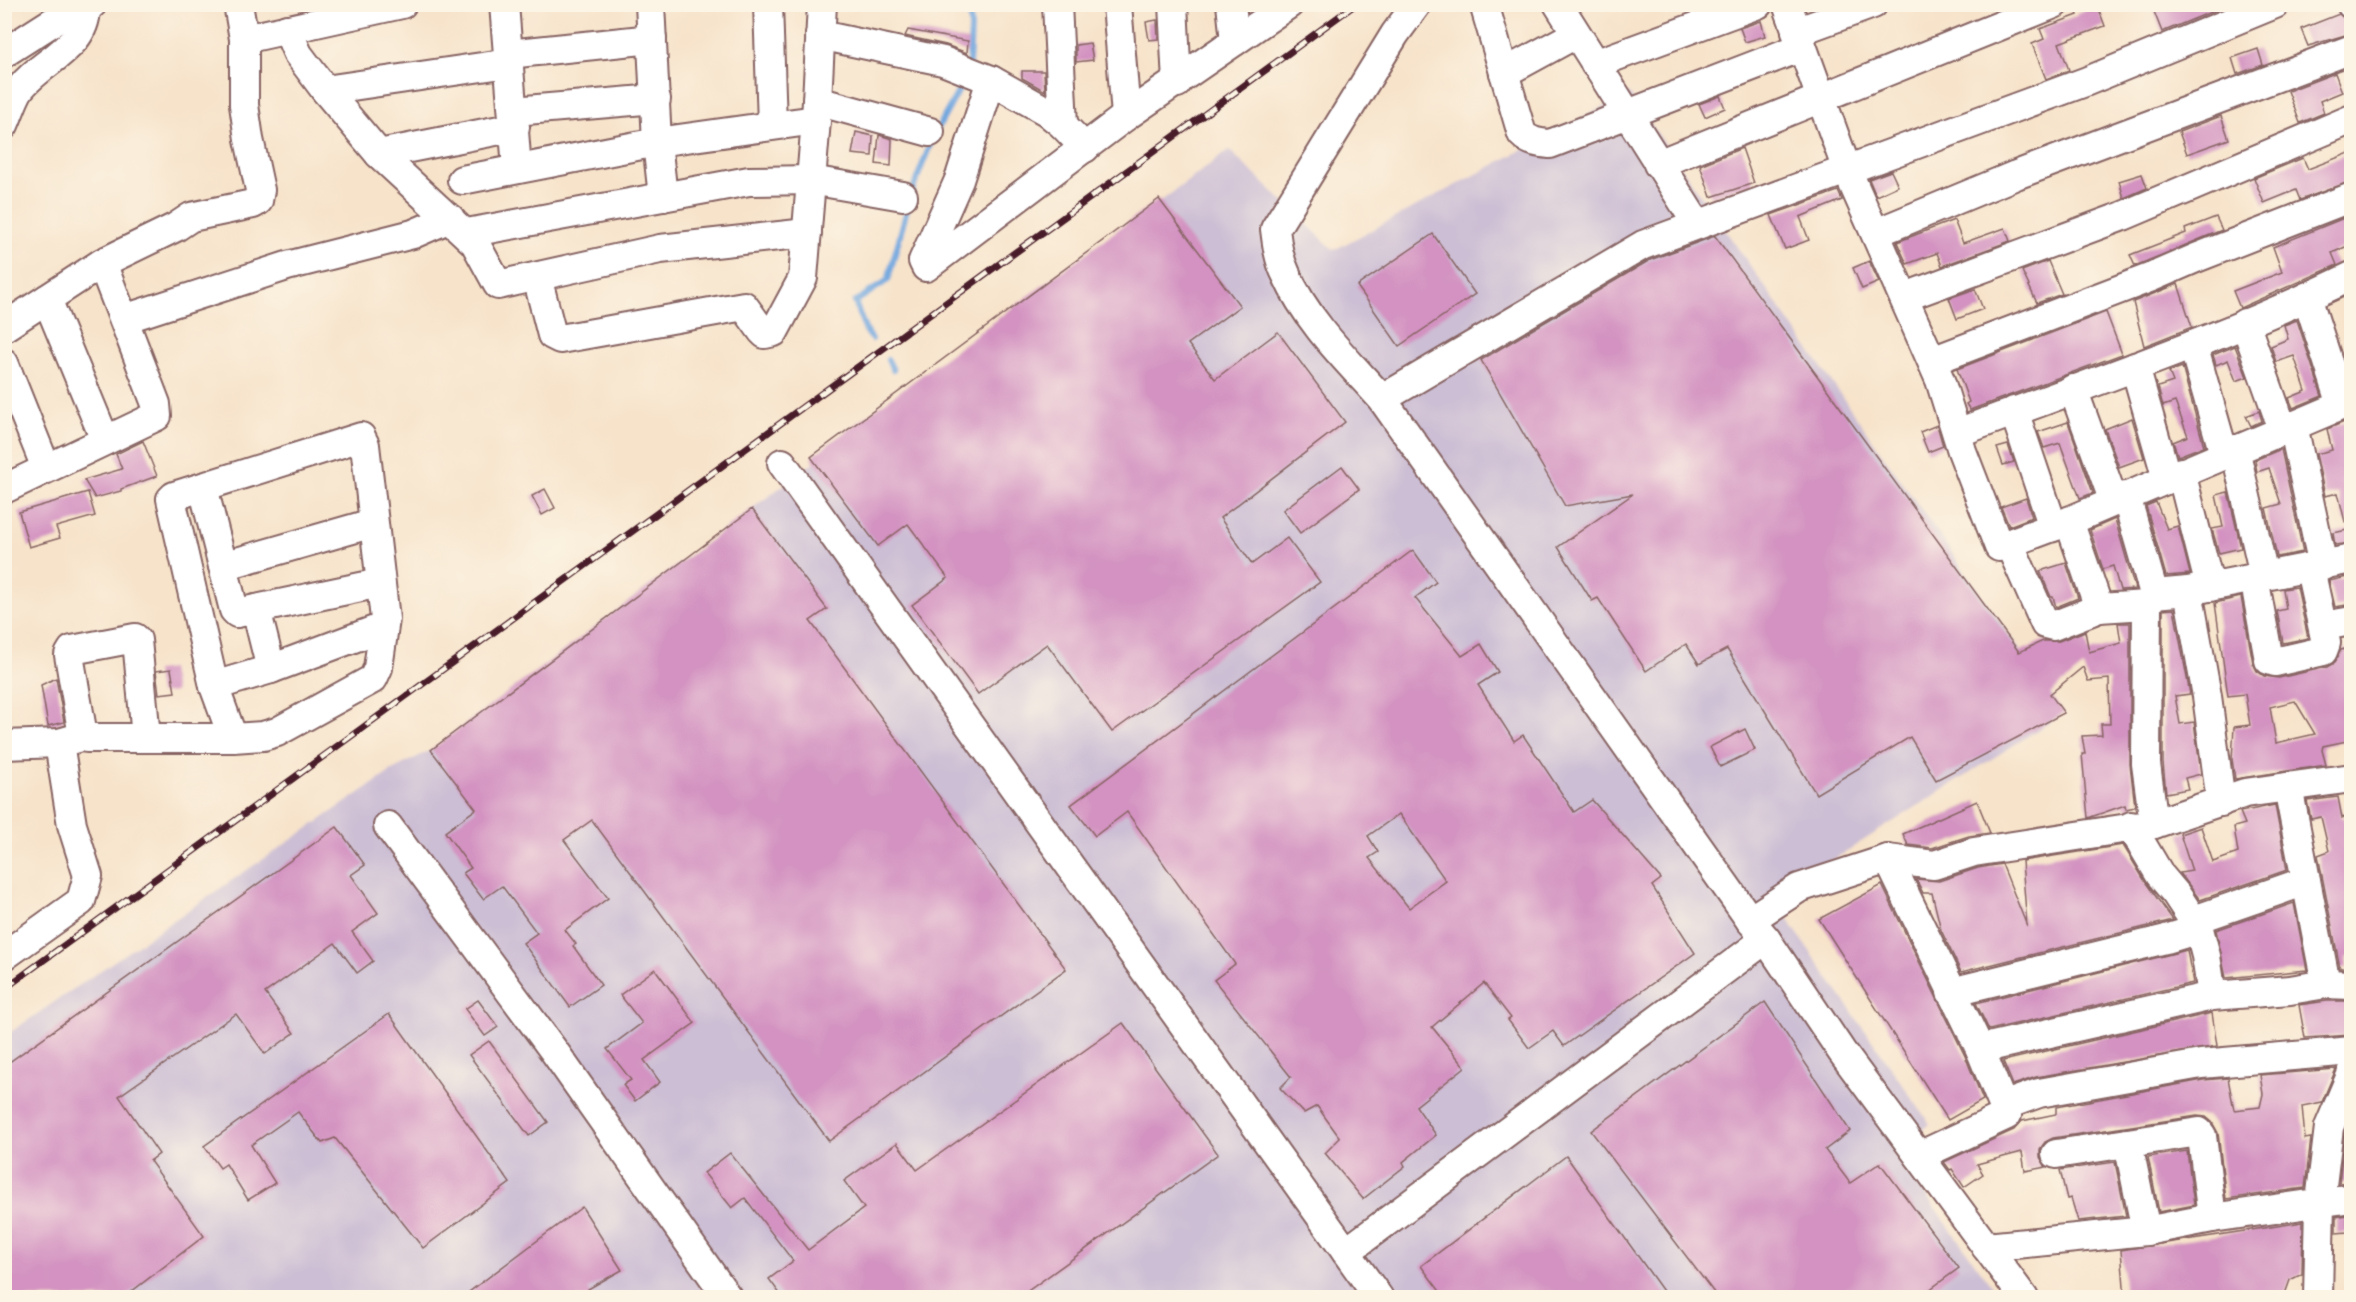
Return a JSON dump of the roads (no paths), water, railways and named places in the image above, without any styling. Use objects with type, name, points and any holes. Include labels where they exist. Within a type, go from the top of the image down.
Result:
[{"type":"street","points":[[4,327],[102,262],[177,227],[191,217],[235,209],[258,201],[260,190],[244,105],[244,39],[238,4]]},
{"type":"street","points":[[244,39],[287,29],[340,11],[402,4]]},
{"type":"street","points":[[504,4],[517,170]]},
{"type":"street","points":[[650,4],[657,142],[663,197]]},
{"type":"street","points":[[768,4],[772,125]]},
{"type":"street","points":[[537,277],[552,335],[555,338],[560,339],[744,306],[762,331],[768,334],[774,332],[803,278],[817,110],[822,4]]},
{"type":"street","points":[[1057,4],[1063,125]]},
{"type":"street","points":[[1118,4],[1126,116]]},
{"type":"street","points":[[1173,4],[1176,83]]},
{"type":"street","points":[[1231,4],[1235,41]]},
{"type":"street","points":[[991,80],[959,180],[923,261],[926,267],[1126,116],[1289,4]]},
{"type":"street","points":[[1417,4],[1395,34],[1275,229],[1279,254],[1286,275],[1330,341],[1382,399],[1758,929],[1842,1052],[2021,1296]]},
{"type":"street","points":[[1595,64],[1758,4]]},
{"type":"street","points":[[1787,4],[1847,170],[1905,297],[1948,401],[1966,464],[2000,547],[2061,524],[2288,428],[2348,406],[2307,297]]},
{"type":"street","points":[[1491,8],[1504,73],[1522,134],[1538,143],[1550,144],[1627,114],[1873,4]]},
{"type":"street","points":[[1658,164],[2054,4]]},
{"type":"street","points":[[1382,399],[1643,245],[2085,82],[2275,4]]},
{"type":"street","points":[[4,52],[65,14],[89,7]]},
{"type":"street","points":[[4,125],[21,88],[77,37],[84,27],[89,7]]},
{"type":"street","points":[[1504,73],[1571,14],[1595,64],[1697,224]]},
{"type":"street","points":[[287,29],[298,54],[325,90],[379,154],[475,243],[498,285],[660,249],[807,233]]},
{"type":"street","points":[[820,36],[944,62],[991,80],[1046,111],[1085,148]]},
{"type":"street","points":[[325,90],[508,58],[652,39]]},
{"type":"street","points":[[1876,233],[2016,175],[2352,49]]},
{"type":"street","points":[[379,154],[514,119],[656,99]]},
{"type":"street","points":[[462,180],[657,142],[772,125],[817,110],[930,132]]},
{"type":"street","points":[[1905,297],[2123,216],[2352,119]]},
{"type":"street","points":[[124,319],[287,266],[458,225],[663,197],[749,181],[811,180],[903,196]]},
{"type":"street","points":[[1932,361],[2152,278],[2206,254],[2352,197]]},
{"type":"street","points":[[4,489],[157,416],[156,404],[102,262]]},
{"type":"street","points":[[1957,433],[2193,345],[2352,276]]},
{"type":"street","points":[[46,299],[105,440]]},
{"type":"street","points":[[2193,345],[2230,452],[2259,576],[2269,660],[2275,662],[2323,651],[2326,643],[2317,567],[2288,428],[2245,323]]},
{"type":"street","points":[[4,363],[46,468]]},
{"type":"street","points":[[2135,367],[2174,475],[2199,589],[2206,696],[2221,802]]},
{"type":"street","points":[[2073,389],[2120,499],[2151,600],[2142,825],[2160,875],[2196,924],[2206,956],[2212,996]]},
{"type":"street","points":[[2014,411],[2099,608]]},
{"type":"street","points":[[4,745],[87,738],[233,738],[277,732],[373,679],[380,659],[386,619],[365,445],[361,437],[174,496],[171,499],[214,686],[233,738]]},
{"type":"street","points":[[782,463],[1379,1298]]},
{"type":"street","points":[[203,487],[234,610],[240,614],[380,583]]},
{"type":"street","points":[[223,566],[373,522]]},
{"type":"street","points":[[2009,543],[2045,624],[2053,626],[2099,608],[2151,600],[2259,576],[2352,560]]},
{"type":"street","points":[[256,609],[271,669]]},
{"type":"street","points":[[2323,626],[2352,621]]},
{"type":"street","points":[[214,686],[271,669],[383,627]]},
{"type":"street","points":[[4,956],[81,901],[86,889],[88,876],[72,825],[69,655],[72,650],[135,638],[137,640],[146,738]]},
{"type":"street","points":[[1346,1252],[1758,929],[1799,888],[1888,859],[1934,865],[1974,852],[2142,825],[2245,793],[2352,778]]},
{"type":"street","points":[[1980,1049],[2212,996],[2339,984],[2306,881],[2288,787]]},
{"type":"street","points":[[388,826],[554,1051],[728,1298]]},
{"type":"street","points":[[1888,859],[1980,1049],[2007,1115],[1919,1156]]},
{"type":"street","points":[[1951,992],[2132,948],[2306,881]]},
{"type":"street","points":[[2003,1106],[2039,1093],[2201,1064],[2352,1051]]},
{"type":"street","points":[[2318,1298],[2320,1202],[2329,1127],[2352,1073]]},
{"type":"street","points":[[2056,1154],[2199,1132],[2202,1136],[2212,1218]]},
{"type":"street","points":[[2128,1143],[2146,1231]]},
{"type":"street","points":[[1986,1247],[2146,1231],[2212,1218],[2352,1198]]},
{"type":"waterway","points":[[969,4],[971,28],[969,64]]},
{"type":"waterway","points":[[938,128],[965,79]]},
{"type":"waterway","points":[[872,339],[865,329],[855,302],[888,280],[911,194],[932,140]]},
{"type":"waterway","points":[[888,360],[893,370]]},
{"type":"railway","points":[[4,989],[1356,4]]}]
